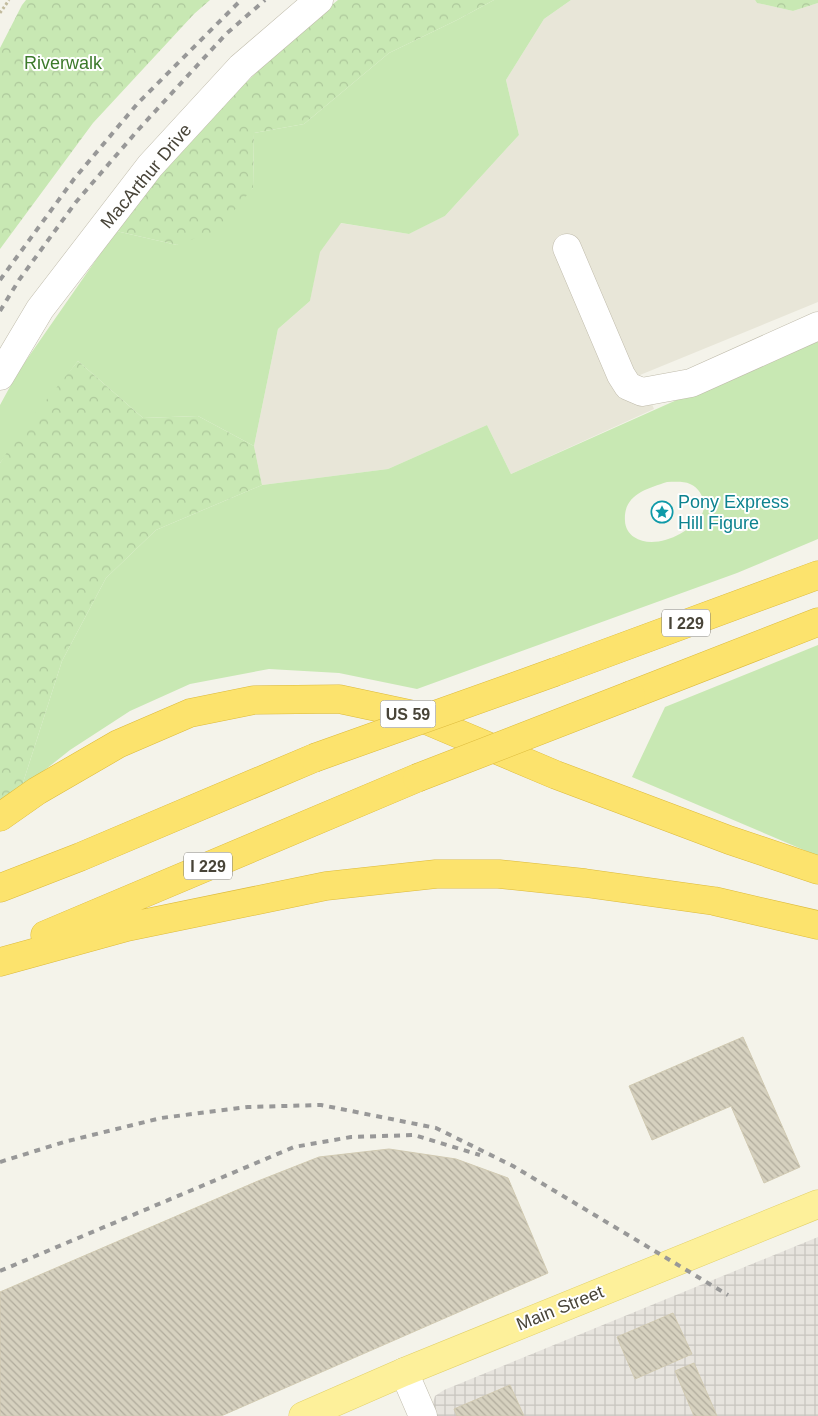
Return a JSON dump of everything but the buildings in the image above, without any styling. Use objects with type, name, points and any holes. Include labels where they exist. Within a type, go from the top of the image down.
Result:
[{"type":"highway","name":"I 229","points":[[0,888],[80,857],[314,758],[818,575]]},
{"type":"highway","name":"I 229","points":[[0,955],[417,778],[818,622]]},
{"type":"highway","name":"US 59","points":[[0,817],[37,790],[118,744],[190,713],[254,700],[339,699],[414,715],[565,778],[729,840],[818,870]]},
{"type":"highway","points":[[0,962],[127,927],[326,886],[436,874],[499,874],[585,883],[714,901],[818,925]]},
{"type":"main road","name":"Main Street","points":[[303,1416],[404,1372],[818,1204]]},
{"type":"street","name":"MacArthur Drive","points":[[0,376],[40,309],[150,166],[241,67],[319,0]]},
{"type":"street","points":[[566,248],[621,376],[628,386],[642,392],[691,383],[818,326]]},
{"type":"street","points":[[404,1372],[423,1416]]},
{"type":"path","points":[[0,13],[10,0]]},
{"type":"shaded area","points":[[571,0],[755,0],[757,3],[793,11],[818,3],[818,302],[640,375],[654,409],[511,474],[487,425],[388,469],[262,485],[254,446],[278,329],[310,301],[319,252],[340,223],[409,234],[445,216],[519,135],[506,80],[544,19]]},
{"type":"shaded area","points":[[818,1237],[818,1416],[436,1416],[432,1406],[435,1396],[444,1390]]},
{"type":"green space","name":"Riverwalk","points":[[26,0],[210,0],[194,14],[93,123],[0,249],[0,48]]},
{"type":"green space","points":[[338,0],[494,0],[389,53],[304,124],[254,133],[253,188],[218,230],[177,245],[116,231],[190,136],[304,27]]},
{"type":"green space","points":[[494,0],[571,0],[544,19],[506,80],[519,135],[445,216],[409,234],[341,223],[320,252],[310,301],[278,329],[254,446],[198,416],[143,418],[78,361],[0,463],[0,405],[18,372],[116,231],[177,245],[253,188],[254,133],[304,124],[389,53]]},
{"type":"green space","points":[[755,0],[818,0],[818,3],[793,11],[757,3]]},
{"type":"green space","points":[[818,337],[818,539],[737,573],[417,689],[339,673],[269,669],[190,684],[130,711],[70,750],[21,789],[62,661],[106,578],[156,530],[262,485],[388,469],[487,425],[511,474]],"holes":[[[667,482],[682,482],[694,486],[701,493],[704,502],[701,516],[689,528],[671,538],[651,542],[642,541],[634,537],[629,532],[625,523],[625,512],[628,505],[637,494]]]},
{"type":"green space","points":[[78,361],[143,418],[198,416],[254,446],[262,485],[156,530],[106,578],[62,661],[21,789],[0,805],[0,463],[21,431]]},
{"type":"green space","points":[[818,645],[818,856],[632,777],[665,707]]},
{"type":"railway","points":[[0,280],[74,179],[138,103],[241,0]]},
{"type":"railway","points":[[0,311],[19,280],[76,202],[138,130],[226,34],[265,0]]},
{"type":"railway","points":[[0,1162],[64,1142],[161,1118],[248,1107],[321,1105],[436,1128],[513,1166],[728,1295]]},
{"type":"railway","points":[[0,1271],[294,1147],[351,1137],[414,1135],[480,1155]]},
{"type":"place","name":"Pony Express Hill Figure","points":[[662,512]]}]
